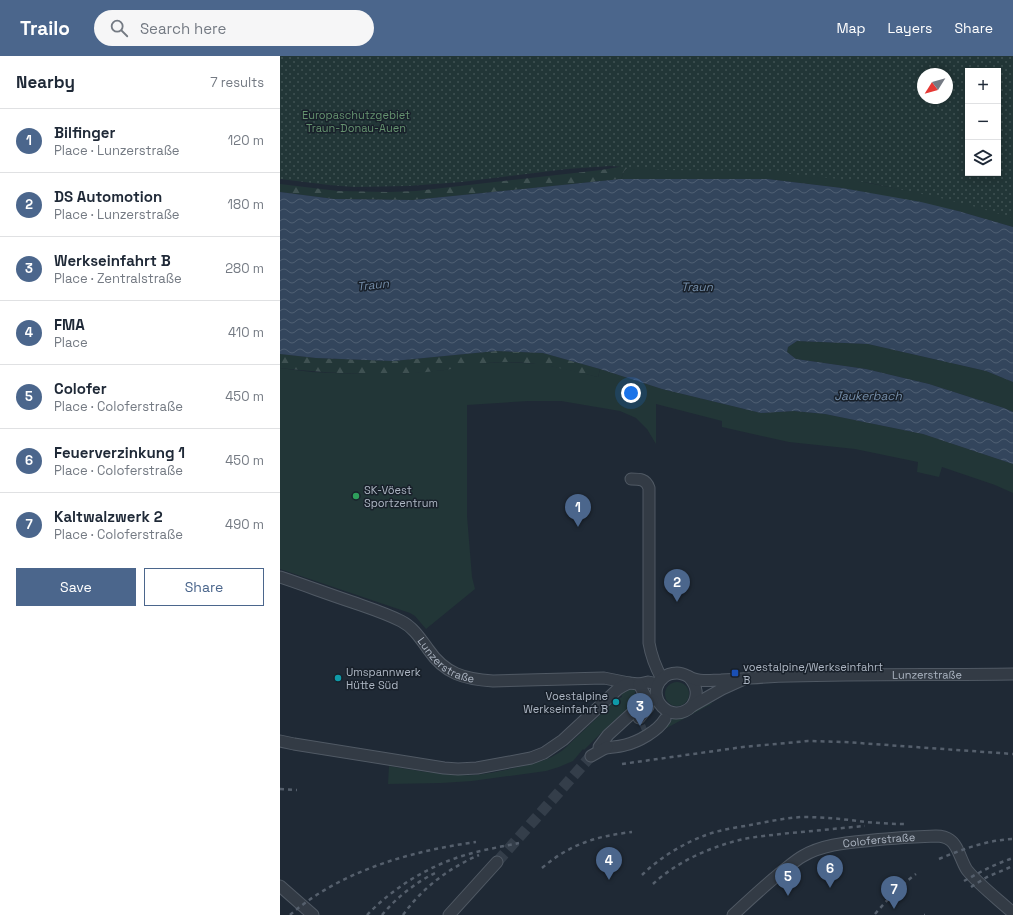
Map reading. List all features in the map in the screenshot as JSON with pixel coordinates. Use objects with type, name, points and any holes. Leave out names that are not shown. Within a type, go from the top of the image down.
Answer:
[{"type":"street","points":[[602,747],[637,719],[648,707],[651,686],[652,654],[649,643],[648,488],[644,481],[640,479],[631,479]]},
{"type":"street","name":"Lunzerstraße","points":[[280,577],[402,621],[417,634],[429,651],[444,667],[464,677],[493,681],[604,678],[651,686]]},
{"type":"street","name":"Lunzerstraße","points":[[652,654],[672,673],[681,673],[697,680],[791,676],[1013,674]]},
{"type":"street","points":[[602,747],[608,735],[641,703],[651,686],[666,675],[672,673]]},
{"type":"street","points":[[689,677],[694,682],[697,694],[696,700],[692,706]]},
{"type":"street","name":"Lunzerstraße","points":[[665,719],[674,713],[684,712],[722,689],[744,679]]},
{"type":"street","points":[[280,741],[444,768],[463,769],[492,766],[531,758],[554,747],[623,686],[651,686]]},
{"type":"street","points":[[651,686],[659,703],[666,710],[674,713]]},
{"type":"street","points":[[602,747],[623,746],[635,742],[658,728],[665,719]]},
{"type":"street","points":[[602,747],[644,730],[665,719]]},
{"type":"street","name":"Coloferstraße","points":[[733,915],[794,862],[815,850],[849,842],[936,836],[950,840],[956,845],[962,862],[968,870],[1013,913]]},
{"type":"street","points":[[450,915],[497,862]]},
{"type":"street","points":[[280,886],[312,915]]},
{"type":"green space","name":"Europaschutzgebiet Traun-Donau-Auen","points":[[280,56],[1013,56],[1013,218],[936,197],[870,183],[763,171],[664,170],[610,166],[567,169],[462,182],[408,186],[354,187],[280,179]]},
{"type":"green space","points":[[631,165],[781,166],[1013,211],[1013,227],[958,211],[842,188],[767,179],[621,179],[624,171]]},
{"type":"green space","points":[[631,165],[624,171],[621,179],[413,200],[334,199],[280,192],[280,184],[338,191],[416,191],[601,170]]},
{"type":"green space","points":[[797,341],[868,344],[986,371],[1013,382],[1013,412],[929,384],[866,369],[796,359],[787,352],[788,347]]},
{"type":"green space","points":[[496,351],[543,353],[600,369],[598,377],[552,366],[517,362],[490,363],[439,371],[399,374],[339,373],[280,368],[280,354],[316,358],[393,361]]},
{"type":"green space","points":[[505,362],[541,364],[598,377],[600,369],[662,389],[761,413],[794,411],[825,414],[923,434],[1013,464],[1013,493],[995,485],[942,467],[939,477],[917,472],[918,462],[855,449],[789,442],[722,427],[722,421],[656,404],[656,444],[647,429],[636,418],[620,411],[561,401],[528,401],[467,405],[467,516],[472,577],[475,589],[426,629],[415,616],[410,613],[280,569],[280,368],[312,372],[399,374],[444,370],[473,364]]},
{"type":"green space","points":[[677,682],[682,683],[688,689],[688,699],[682,705],[677,706],[672,705],[666,699],[665,694],[666,689],[672,683]]},
{"type":"green space","points":[[628,688],[635,689],[635,697],[630,706],[584,750],[583,749],[573,761],[559,767],[546,771],[472,781],[388,784],[389,766],[442,774],[473,775],[507,769],[546,759],[563,750],[617,699],[622,697],[621,694]]},
{"type":"green space","points":[[713,703],[663,730],[662,729],[673,719],[706,704]]},
{"type":"water","name":"Traun","points":[[621,179],[767,179],[842,188],[921,202],[1013,227],[1013,382],[986,371],[868,344],[797,341],[788,347],[787,352],[796,359],[866,369],[929,384],[1013,412],[1013,464],[923,434],[825,414],[794,411],[761,413],[662,389],[543,353],[496,351],[393,361],[316,358],[280,354],[280,192],[334,199],[413,200]]},
{"type":"tunnel","points":[[642,731],[647,729]]},
{"type":"tunnel","points":[[497,862],[591,756]]},
{"type":"railway","points":[[622,764],[743,747],[808,741],[845,742],[1013,754]]},
{"type":"railway","points":[[280,789],[297,790]]},
{"type":"railway","points":[[642,875],[664,857],[689,842],[706,835],[731,828],[801,817],[904,824]]},
{"type":"railway","points":[[653,884],[683,862],[732,842],[761,836],[865,826]]},
{"type":"railway","points":[[542,868],[563,853],[584,842],[632,832]]},
{"type":"railway","points":[[939,859],[975,846],[994,841],[1013,839]]},
{"type":"railway","points":[[290,915],[331,886],[377,865],[427,851],[476,842]]},
{"type":"railway","points":[[367,915],[399,887],[423,872],[469,854],[519,843]]},
{"type":"railway","points":[[403,915],[410,905],[437,880],[457,866],[479,855]]},
{"type":"railway","points":[[964,881],[988,868],[1013,858]]},
{"type":"railway","points":[[971,887],[987,877],[1013,866]]},
{"type":"railway","points":[[382,915],[406,891],[435,873]]},
{"type":"railway","points":[[875,914],[895,892],[916,874]]},
{"type":"place","name":"SK-Vöest Sportzentrum","points":[[356,496]]},
{"type":"place","name":"Bilfinger","points":[[578,527]]},
{"type":"place","name":"DS Automotion","points":[[677,602]]},
{"type":"place","name":"voestalpine/Werkseinfahrt B","points":[[735,673]]},
{"type":"place","name":"Umspannwerk Hütte Süd","points":[[338,678]]},
{"type":"place","name":"Voestalpine Werkseinfahrt B","points":[[616,702]]},
{"type":"place","name":"Werkseinfahrt B","points":[[640,726]]},
{"type":"place","name":"FMA","points":[[609,880]]},
{"type":"place","name":"Feuerverzinkung 1","points":[[830,888]]},
{"type":"place","name":"Colofer","points":[[788,896]]},
{"type":"place","name":"Kaltwalzwerk 2","points":[[894,909]]},
{"type":"water label","name":"Jaukerbach","points":[[868,396]]}]
